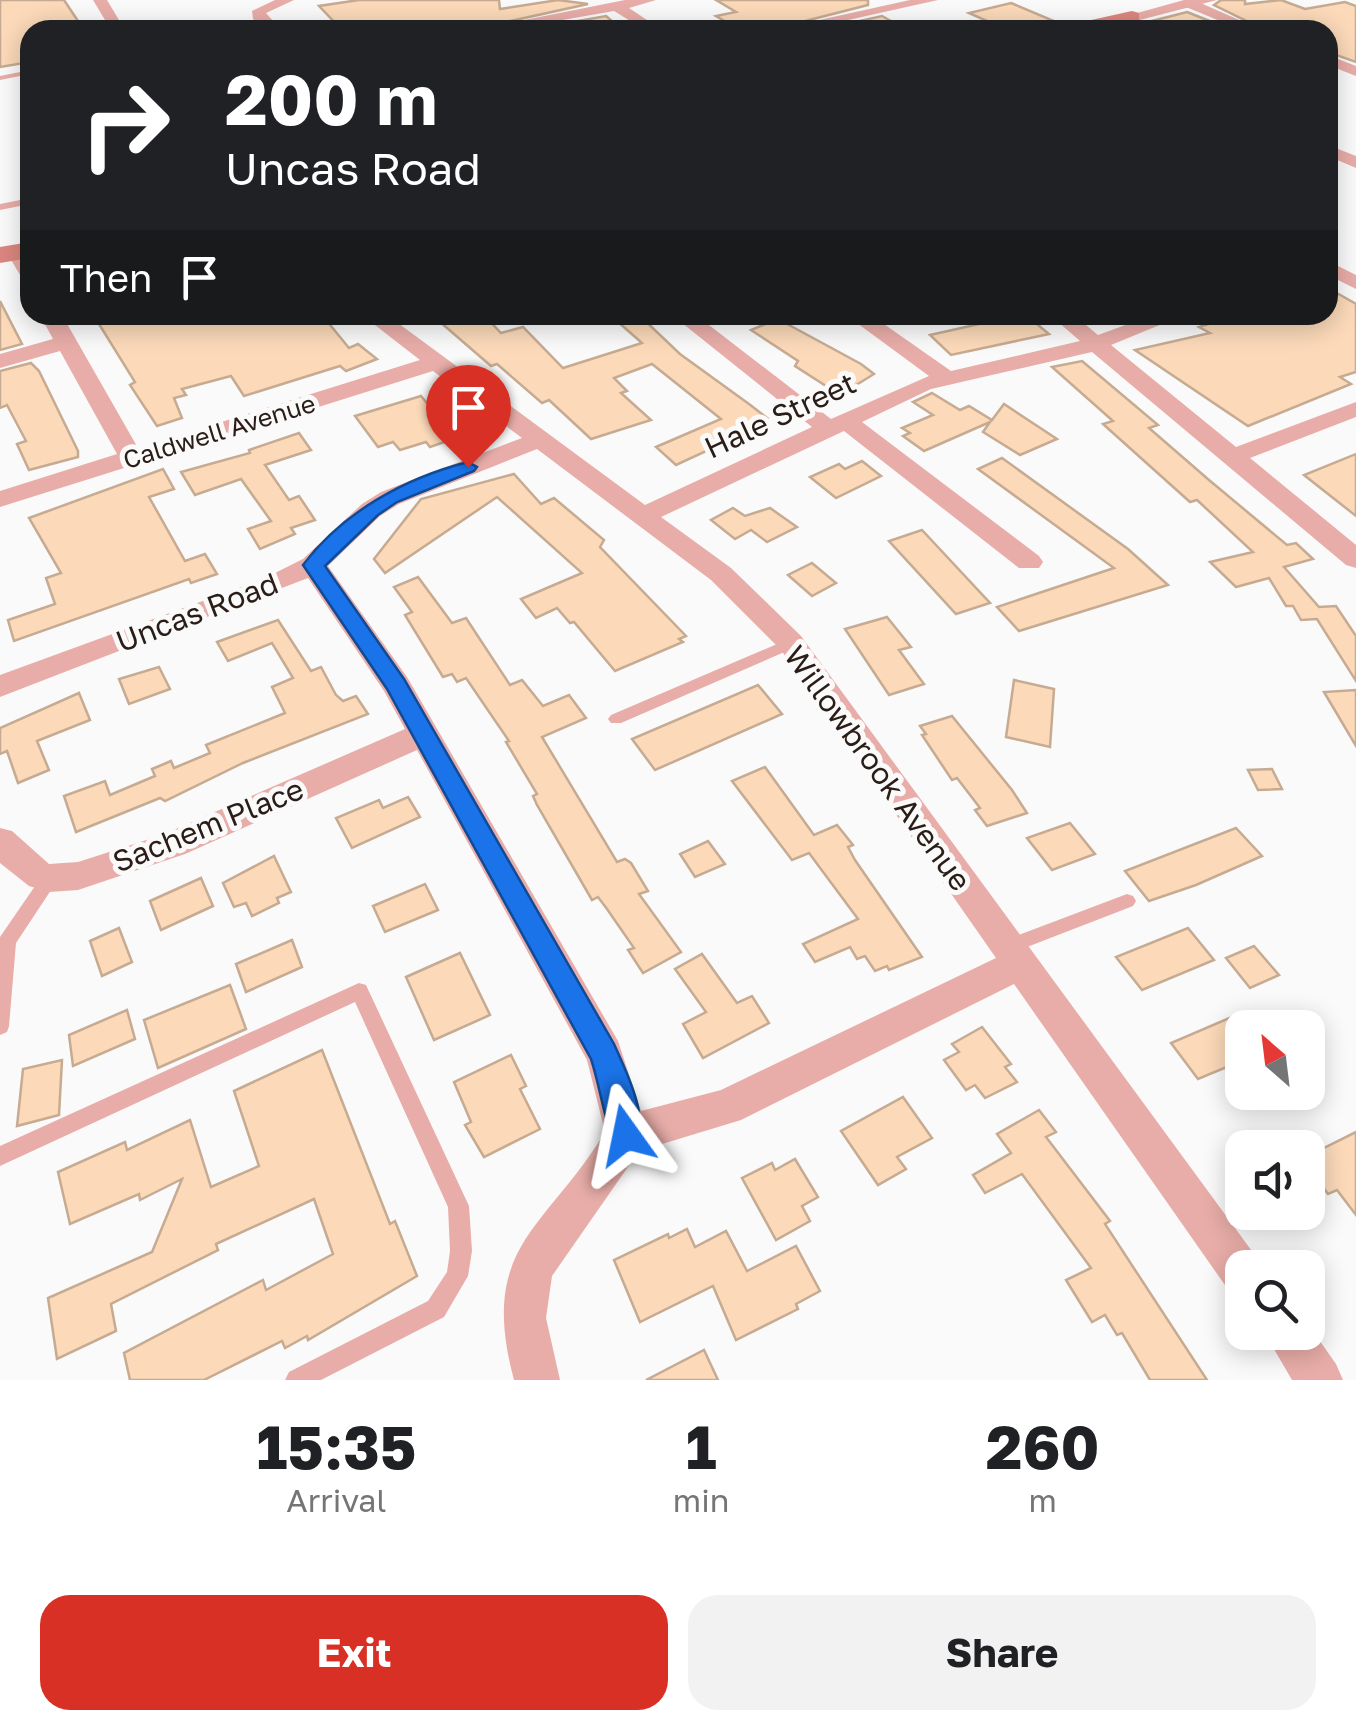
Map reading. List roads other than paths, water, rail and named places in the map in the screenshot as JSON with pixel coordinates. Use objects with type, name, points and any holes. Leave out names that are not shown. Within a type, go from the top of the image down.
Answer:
[{"type":"main road","points":[[1103,6],[1132,17]]},
{"type":"main road","points":[[1118,20],[1132,17]]},
{"type":"street","points":[[263,20],[258,15],[266,6],[285,0]]},
{"type":"street","points":[[537,20],[648,0]]},
{"type":"street","points":[[832,20],[931,0]]},
{"type":"street","points":[[1132,17],[1200,2],[1235,20]]},
{"type":"street","points":[[616,6],[639,20]]},
{"type":"street","points":[[57,325],[131,458]]},
{"type":"street","name":"Willowbrook Avenue","points":[[388,325],[721,574],[790,643],[1225,1250]]},
{"type":"street","points":[[697,325],[838,425],[928,480],[1029,562]]},
{"type":"street","points":[[871,325],[946,378]]},
{"type":"street","points":[[1073,325],[1356,560]]},
{"type":"street","name":"Hale Street","points":[[644,515],[946,378],[1095,343],[1144,325]]},
{"type":"street","points":[[0,361],[66,342]]},
{"type":"street","name":"Caldwell Avenue","points":[[0,500],[438,362]]},
{"type":"street","points":[[1231,456],[1356,409]]},
{"type":"street","name":"Uncas Road","points":[[0,686],[274,585],[314,565],[371,510],[390,498],[541,440]]},
{"type":"street","points":[[314,565],[396,685],[604,1054],[619,1098],[626,1135],[599,1179],[557,1224],[536,1262],[524,1298],[525,1332],[537,1380]]},
{"type":"street","name":"Sachem Place","points":[[50,878],[73,878],[165,846],[422,735]]},
{"type":"street","points":[[0,842],[33,872],[50,878]]},
{"type":"street","points":[[626,1135],[727,1107],[1012,956]]},
{"type":"street","points":[[1299,1350],[1320,1380]]},
{"type":"lane","points":[[616,719],[790,643]]},
{"type":"lane","points":[[0,1026],[7,941],[50,878]]},
{"type":"lane","points":[[1012,956],[1127,901]]},
{"type":"lane","points":[[0,1156],[360,991],[458,1206],[461,1251],[457,1276],[436,1308],[297,1380]]}]
